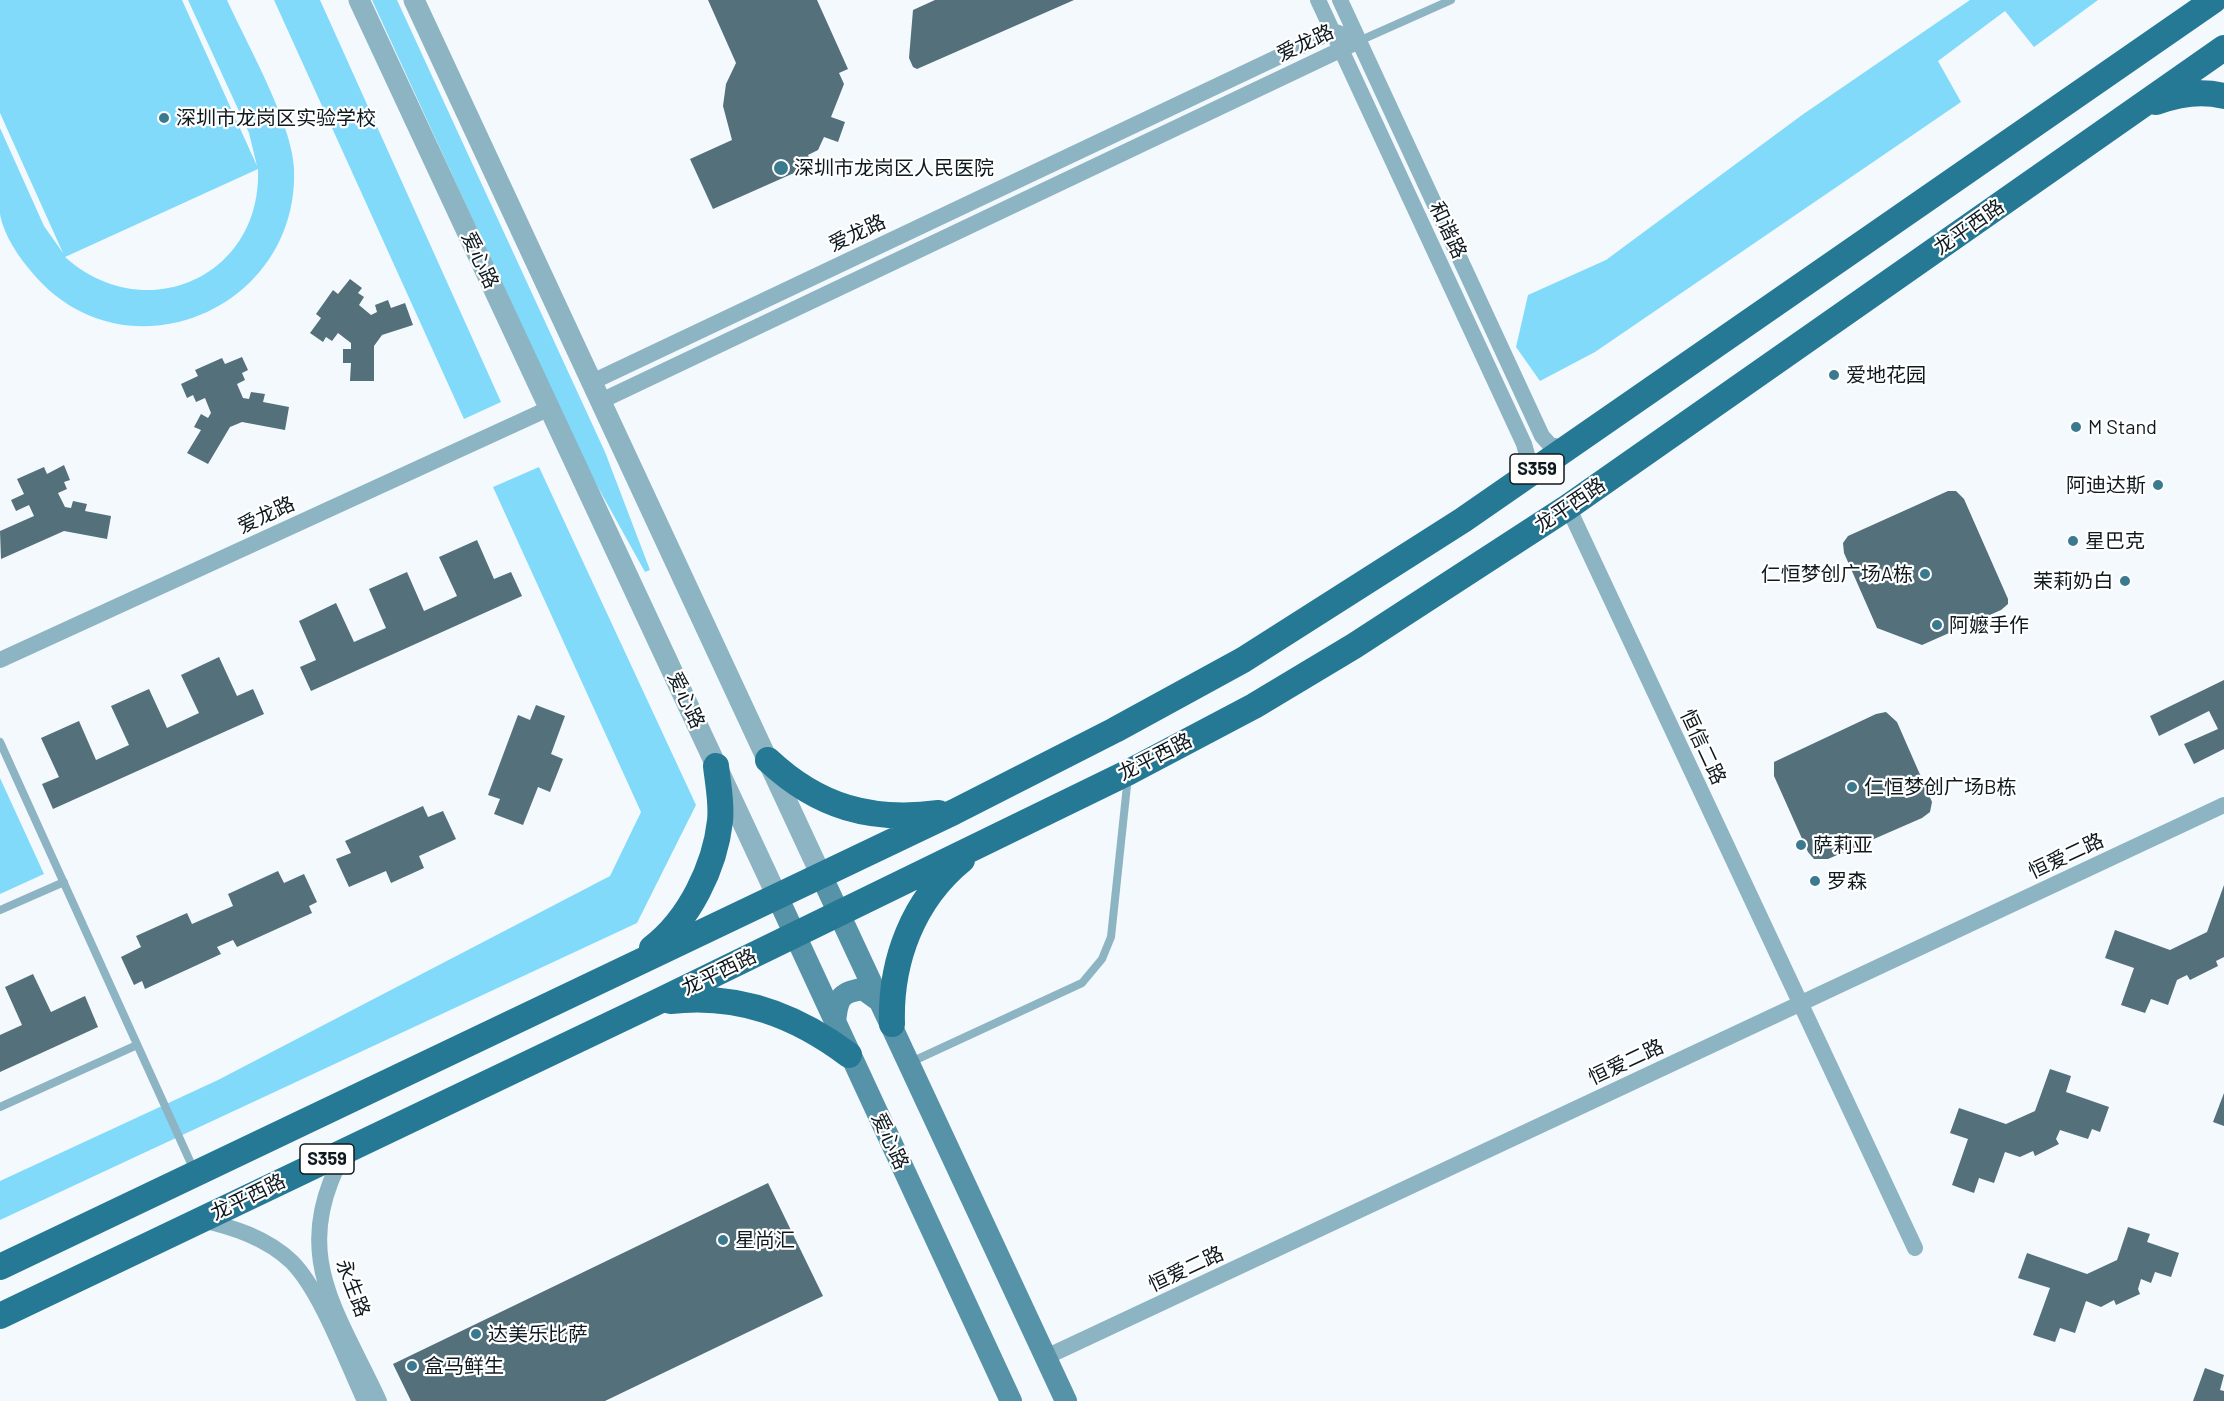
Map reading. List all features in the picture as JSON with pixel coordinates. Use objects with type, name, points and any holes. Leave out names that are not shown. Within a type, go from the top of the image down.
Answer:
[{"type":"main road","points":[[2150,44],[2170,22],[2182,0]]},
{"type":"main road","name":"S359","points":[[0,1267],[633,963],[954,812],[1115,730],[1243,660],[1463,520],[2214,0]]},
{"type":"main road","name":"龙平西路","points":[[0,1317],[655,1003],[1129,772],[1254,706],[1354,646],[1568,507],[2224,48]]},
{"type":"main road","points":[[2133,112],[2184,94],[2211,93],[2224,96]]},
{"type":"main road","points":[[768,760],[792,783],[818,797],[843,806],[877,814],[915,816],[954,812]]},
{"type":"main road","points":[[633,963],[657,944],[678,921],[695,896],[708,868],[720,820],[716,766]]},
{"type":"main road","points":[[886,1013],[891,997],[894,971],[913,921],[929,895],[950,870],[985,841]]},
{"type":"main road","points":[[821,875],[1066,1401]]},
{"type":"main road","name":"爱心路","points":[[777,896],[1011,1401]]},
{"type":"main road","points":[[835,1023],[837,1003],[849,991],[863,989],[886,1013]]},
{"type":"main road","points":[[655,1003],[693,998],[760,1008],[791,1018],[819,1032],[849,1055]]},
{"type":"street","name":"爱心路","points":[[359,0],[777,896]]},
{"type":"street","points":[[414,0],[821,875]]},
{"type":"street","name":"和谐路","points":[[1318,0],[1524,444],[1529,462],[1522,479]]},
{"type":"street","name":"和谐路","points":[[1340,0],[1542,436],[1550,445],[1566,448]]},
{"type":"street","name":"爱龙路","points":[[597,392],[1333,31],[1359,41]]},
{"type":"street","name":"爱龙路","points":[[597,392],[1359,41]]},
{"type":"street","name":"爱龙路","points":[[0,660],[550,408]]},
{"type":"street","name":"恒信二路","points":[[1568,507],[1915,1248]]},
{"type":"street","name":"恒爱二路","points":[[1046,1358],[2224,806]]},
{"type":"street","name":"永生路","points":[[345,1151],[328,1182],[320,1214],[317,1251],[325,1286],[379,1401]]},
{"type":"street","points":[[201,1220],[233,1227],[263,1241],[292,1262],[312,1291],[365,1401]]},
{"type":"lane","points":[[1359,41],[1451,0]]},
{"type":"lane","points":[[0,742],[195,1173]]},
{"type":"lane","points":[[909,1063],[1082,982],[1102,959],[1111,937],[1129,772]]},
{"type":"lane","points":[[0,910],[63,882]]},
{"type":"lane","points":[[0,1107],[137,1045]]},
{"type":"shaded area","name":"深圳市龙岗区实验学校","points":[[0,0],[182,0],[257,166],[249,133],[188,0],[227,0],[286,129],[294,168],[288,218],[268,261],[237,294],[198,316],[155,326],[110,322],[68,304],[30,270],[8,236],[0,214],[0,128],[44,226],[63,253],[0,113]],"holes":[[[258,169],[254,207],[241,239],[220,263],[193,280],[162,289],[129,289],[96,278],[65,257]]]},
{"type":"shaded area","points":[[274,0],[320,0],[501,402],[464,419]]},
{"type":"shaded area","points":[[372,0],[397,0],[605,452],[650,570],[645,572],[584,462]]},
{"type":"shaded area","points":[[1970,0],[2098,0],[2034,47],[2005,11],[1938,61],[1961,102],[1595,352],[1540,381],[1516,347],[1528,295],[1606,260],[1802,115]]},
{"type":"shaded area","points":[[539,467],[696,805],[637,923],[0,1220],[0,1181],[218,1080],[610,876],[641,812],[493,487]]},
{"type":"shaded area","points":[[0,778],[44,874],[0,894]]},
{"type":"building","points":[[708,0],[817,0],[848,69],[839,73],[844,84],[831,117],[845,122],[838,142],[824,137],[818,150],[808,155],[812,165],[713,209],[690,159],[732,140],[723,106],[726,84],[736,63]]},
{"type":"building","points":[[935,0],[1074,0],[917,69],[913,67],[909,58],[913,10]]},
{"type":"building","points":[[350,279],[362,288],[358,293],[364,297],[359,305],[371,315],[377,312],[375,305],[388,300],[391,308],[405,303],[413,325],[382,335],[374,346],[374,381],[350,381],[351,363],[343,363],[343,349],[351,349],[351,343],[338,333],[332,341],[326,337],[323,342],[310,333],[321,318],[316,314],[333,290],[338,294]]},
{"type":"building","points":[[242,357],[248,370],[242,373],[245,380],[237,384],[243,398],[249,399],[251,392],[265,394],[263,402],[289,407],[285,430],[242,422],[230,427],[208,464],[187,453],[201,430],[194,427],[201,414],[208,418],[211,413],[205,398],[196,402],[193,395],[187,398],[181,384],[198,376],[195,370],[222,358],[225,364]]},
{"type":"building","points":[[64,465],[70,480],[64,482],[67,489],[58,493],[65,507],[71,508],[73,501],[87,504],[85,511],[111,516],[107,539],[64,531],[1,559],[0,531],[34,516],[29,505],[16,511],[11,500],[24,494],[17,479],[44,467],[47,474]]},
{"type":"building","name":"仁恒梦创广场A栋","points":[[1948,491],[1956,491],[1964,499],[2008,599],[2008,604],[2001,610],[1922,645],[1877,628],[1844,553],[1843,543],[1848,536]]},
{"type":"building","points":[[477,540],[494,579],[511,572],[522,596],[311,691],[300,667],[316,660],[299,621],[336,603],[354,642],[386,628],[369,589],[407,572],[424,611],[457,596],[439,557]]},
{"type":"building","points":[[219,657],[237,696],[253,689],[264,714],[53,809],[42,784],[59,777],[41,738],[79,721],[96,760],[129,745],[111,706],[149,689],[167,728],[199,713],[181,675]]},
{"type":"building","points":[[2224,680],[2224,749],[2194,764],[2184,744],[2218,729],[2209,711],[2159,736],[2150,716]]},
{"type":"building","points":[[536,705],[565,716],[551,754],[563,759],[550,792],[538,787],[523,825],[494,814],[500,799],[488,795],[518,715],[530,720]]},
{"type":"building","name":"仁恒梦创广场B栋","points":[[1886,712],[1897,722],[1932,802],[1930,812],[1922,818],[1828,859],[1814,859],[1808,852],[1774,776],[1774,762],[1876,714]]},
{"type":"building","points":[[423,806],[428,817],[443,811],[456,839],[419,856],[424,868],[391,883],[386,871],[349,887],[336,859],[351,853],[345,841]]},
{"type":"building","points":[[278,871],[284,883],[304,874],[317,902],[309,906],[312,913],[237,947],[233,940],[217,947],[221,954],[145,989],[142,981],[134,985],[121,957],[141,947],[136,936],[187,913],[192,924],[233,906],[228,894]]},
{"type":"building","points":[[2224,885],[2224,957],[2216,961],[2218,966],[2190,980],[2187,975],[2177,980],[2168,1005],[2151,999],[2145,1013],[2121,1005],[2134,968],[2105,958],[2115,930],[2170,950],[2207,932]]},
{"type":"building","points":[[33,974],[51,1012],[85,996],[98,1027],[0,1072],[0,1035],[22,1025],[5,987]]},
{"type":"building","points":[[2050,1069],[2071,1076],[2066,1092],[2109,1107],[2100,1132],[2092,1129],[2088,1139],[2060,1130],[2056,1139],[2059,1144],[2035,1156],[2033,1151],[2020,1157],[2005,1152],[1994,1183],[1979,1178],[1974,1193],[1952,1185],[1968,1139],[1950,1133],[1959,1108],[2006,1124],[2035,1111]]},
{"type":"building","points":[[2224,1093],[2224,1126],[2213,1122]]},
{"type":"building","name":"星尚汇","points":[[768,1183],[823,1296],[605,1401],[411,1401],[393,1364]]},
{"type":"building","points":[[2128,1227],[2150,1234],[2147,1242],[2179,1253],[2171,1277],[2155,1272],[2151,1283],[2141,1279],[2138,1289],[2140,1294],[2116,1305],[2114,1300],[2101,1307],[2086,1301],[2075,1333],[2060,1328],[2055,1342],[2033,1335],[2050,1288],[2018,1278],[2027,1253],[2087,1274],[2117,1260]]},
{"type":"building","points":[[2205,1368],[2224,1375],[2220,1390],[2224,1391],[2224,1401],[2193,1401]]},
{"type":"place","name":"深圳市龙岗区实验学校","points":[[164,118]]},
{"type":"place","name":"深圳市龙岗区人民医院","points":[[781,168]]},
{"type":"place","name":"爱地花园","points":[[1834,375]]},
{"type":"place","name":"M Stand","points":[[2076,427]]},
{"type":"place","name":"阿迪达斯","points":[[2158,485]]},
{"type":"place","name":"星巴克","points":[[2073,541]]},
{"type":"place","name":"仁恒梦创广场A栋","points":[[1925,574]]},
{"type":"place","name":"茉莉奶白","points":[[2125,581]]},
{"type":"place","name":"阿嬷手作","points":[[1937,625]]},
{"type":"place","name":"仁恒梦创广场B栋","points":[[1852,787]]},
{"type":"place","name":"萨莉亚","points":[[1801,845]]},
{"type":"place","name":"罗森","points":[[1815,881]]},
{"type":"place","name":"星尚汇","points":[[723,1240]]},
{"type":"place","name":"达美乐比萨","points":[[476,1334]]},
{"type":"place","name":"盒马鲜生","points":[[412,1366]]}]
